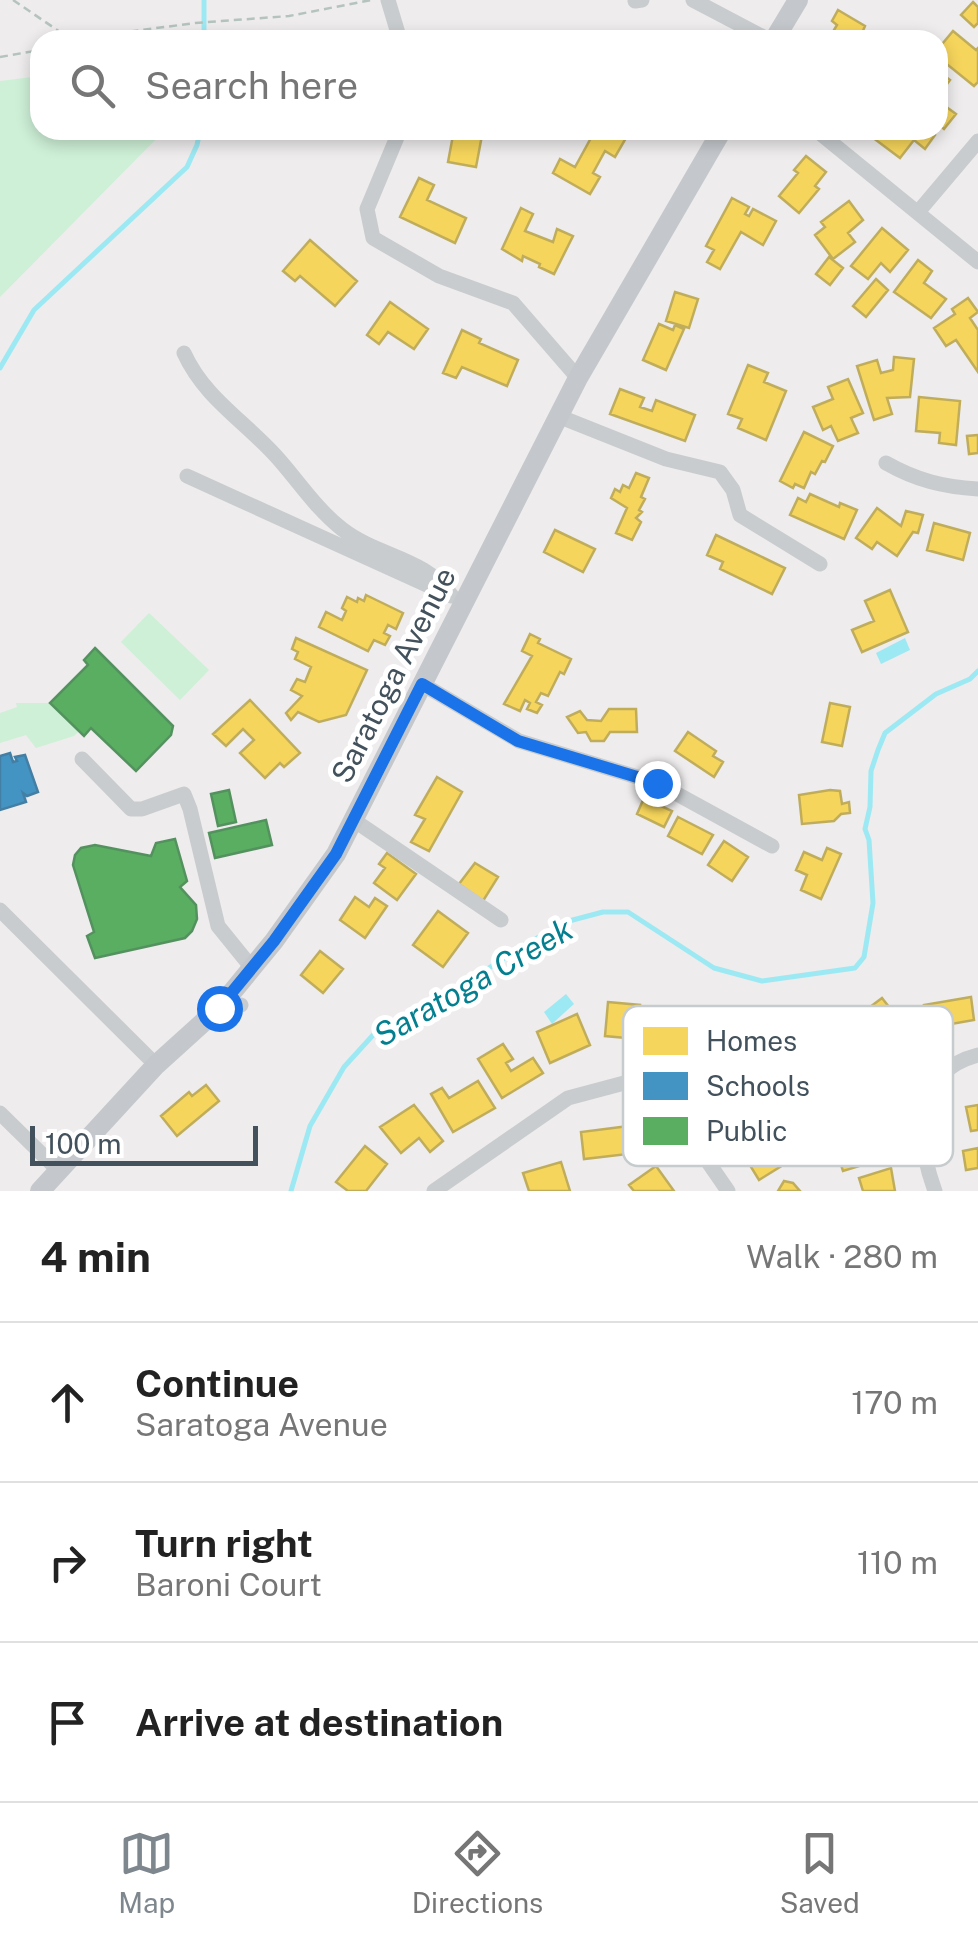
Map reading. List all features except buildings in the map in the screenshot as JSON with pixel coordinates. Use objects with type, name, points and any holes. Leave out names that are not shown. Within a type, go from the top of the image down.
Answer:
[{"type":"main road","points":[[778,30],[798,0]]},
{"type":"main road","name":"Saratoga Avenue","points":[[40,1191],[156,1065],[219,1008],[336,854],[422,684],[458,599],[578,378],[716,140]]},
{"type":"street","points":[[388,0],[397,30]]},
{"type":"street","points":[[693,0],[752,30]]},
{"type":"street","points":[[396,140],[366,209],[373,238],[439,276],[513,304],[578,378]]},
{"type":"street","points":[[829,140],[978,262]]},
{"type":"street","points":[[919,212],[978,141]]},
{"type":"street","points":[[184,352],[203,386],[274,454],[341,528],[360,541],[438,577],[458,599]]},
{"type":"street","points":[[558,416],[666,459],[720,472],[733,490],[740,515],[820,564]]},
{"type":"street","points":[[886,463],[913,478],[946,487],[978,489]]},
{"type":"street","points":[[187,476],[458,599]]},
{"type":"street","points":[[422,684],[518,741],[657,783],[772,846]]},
{"type":"street","points":[[82,758],[131,809],[184,794],[218,926],[252,968]]},
{"type":"street","points":[[355,821],[501,920]]},
{"type":"street","points":[[0,910],[156,1065]]},
{"type":"street","points":[[219,1008],[241,1005]]},
{"type":"street","points":[[953,1066],[961,1059],[978,1055]]},
{"type":"street","points":[[434,1191],[568,1098],[623,1083]]},
{"type":"street","points":[[0,1113],[59,1171]]},
{"type":"street","points":[[711,1166],[728,1191]]},
{"type":"street","points":[[926,1166],[935,1191]]},
{"type":"path","points":[[13,0],[55,30]]},
{"type":"path","points":[[139,30],[288,16],[372,0]]},
{"type":"path","points":[[0,57],[30,52]]},
{"type":"green space","points":[[30,77],[30,140],[155,140],[0,297],[0,81]]},
{"type":"green space","points":[[149,613],[209,670],[180,700],[121,642]]},
{"type":"green space","points":[[16,703],[50,703],[79,731],[36,748],[26,735],[0,743],[0,713],[17,707]]},
{"type":"water","points":[[905,638],[910,650],[881,664],[876,653]]},
{"type":"water","points":[[566,994],[574,1004],[552,1024],[544,1012]]},
{"type":"waterway","points":[[204,0],[204,30]]},
{"type":"waterway","points":[[0,368],[34,310],[187,167],[198,140]]},
{"type":"waterway","name":"Saratoga Creek","points":[[291,1191],[310,1126],[344,1067],[374,1034],[437,1002],[524,945],[569,921],[603,912],[628,912],[714,968],[762,981],[855,968],[864,957],[873,903],[865,829],[871,771],[885,733],[936,694],[970,679],[978,671]]},
{"type":"route","points":[[219,1008],[274,941],[336,854],[422,684],[518,741],[657,783]]}]
